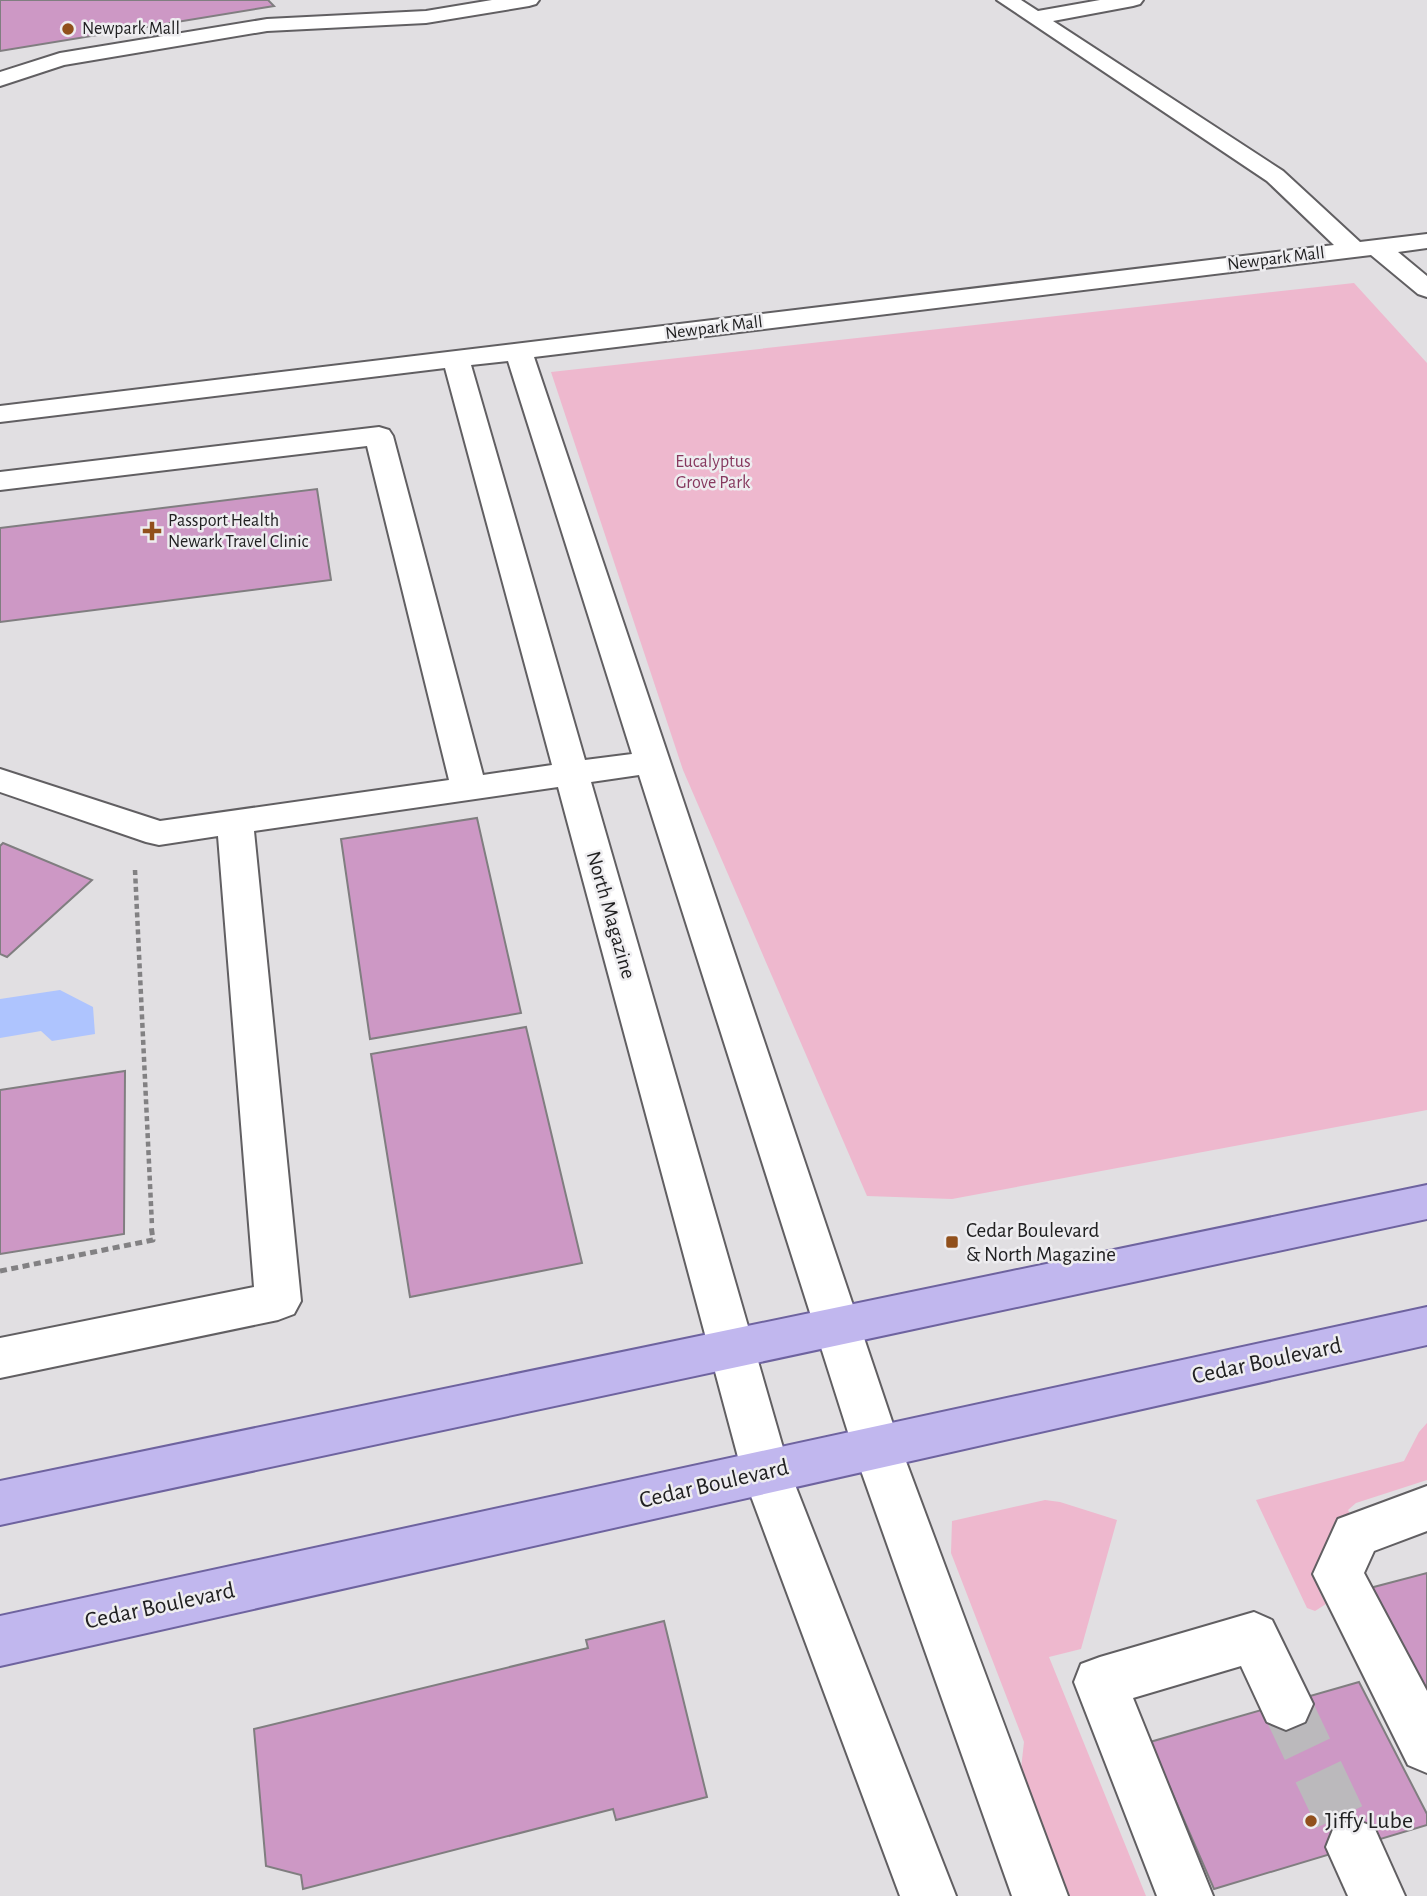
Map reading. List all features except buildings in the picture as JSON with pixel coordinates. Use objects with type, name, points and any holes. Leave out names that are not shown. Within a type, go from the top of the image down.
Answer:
[{"type":"main road","points":[[0,1503],[1427,1202]]},
{"type":"main road","name":"Cedar Boulevard","points":[[0,1642],[1427,1326]]},
{"type":"street","points":[[0,79],[60,59],[267,25],[426,17],[528,0]]},
{"type":"street","points":[[1007,0],[1275,176],[1365,249],[1427,289]]},
{"type":"street","points":[[1034,18],[1133,0]]},
{"type":"street","name":"Newpark Mall","points":[[0,414],[1427,241]]},
{"type":"street","points":[[518,351],[877,1448],[1040,1896]]},
{"type":"street","name":"North Magazine","points":[[456,359],[766,1472],[928,1896]]},
{"type":"street","points":[[0,481],[379,436],[469,789]]},
{"type":"street","points":[[0,780],[159,833],[652,762]]},
{"type":"street","points":[[0,1358],[278,1301],[235,822]]},
{"type":"street","points":[[1427,1508],[1356,1535],[1338,1574],[1427,1746]]},
{"type":"street","points":[[1185,1896],[1100,1682],[1254,1637],[1286,1704]]},
{"type":"street","points":[[1354,1847],[1377,1896]]},
{"type":"path","points":[[0,1270],[153,1240],[135,870],[124,866]]},
{"type":"green space","name":"Eucalyptus Grove Park","points":[[1354,283],[1427,363],[1427,1110],[952,1199],[867,1196],[683,770],[551,372]]},
{"type":"green space","points":[[1427,1423],[1427,1480],[1356,1503],[1348,1510],[1356,1526],[1326,1551],[1316,1568],[1319,1590],[1326,1604],[1315,1611],[1307,1608],[1256,1500],[1404,1461],[1419,1432]]},
{"type":"green space","points":[[1045,1500],[1117,1520],[1081,1649],[1049,1657],[1146,1896],[1062,1896],[1020,1778],[1024,1742],[951,1553],[952,1521]]},
{"type":"water","points":[[60,990],[93,1007],[95,1034],[52,1041],[41,1031],[0,1038],[0,999]]},
{"type":"tunnel","points":[[1286,1704],[1354,1847]]},
{"type":"place","name":"Newpark Mall","points":[[68,29]]},
{"type":"place","name":"Passport Health Newark Travel Clinic","points":[[152,531]]},
{"type":"place","name":"Cedar Boulevard & North Magazine","points":[[952,1242]]},
{"type":"place","name":"Jiffy Lube","points":[[1311,1821]]}]
